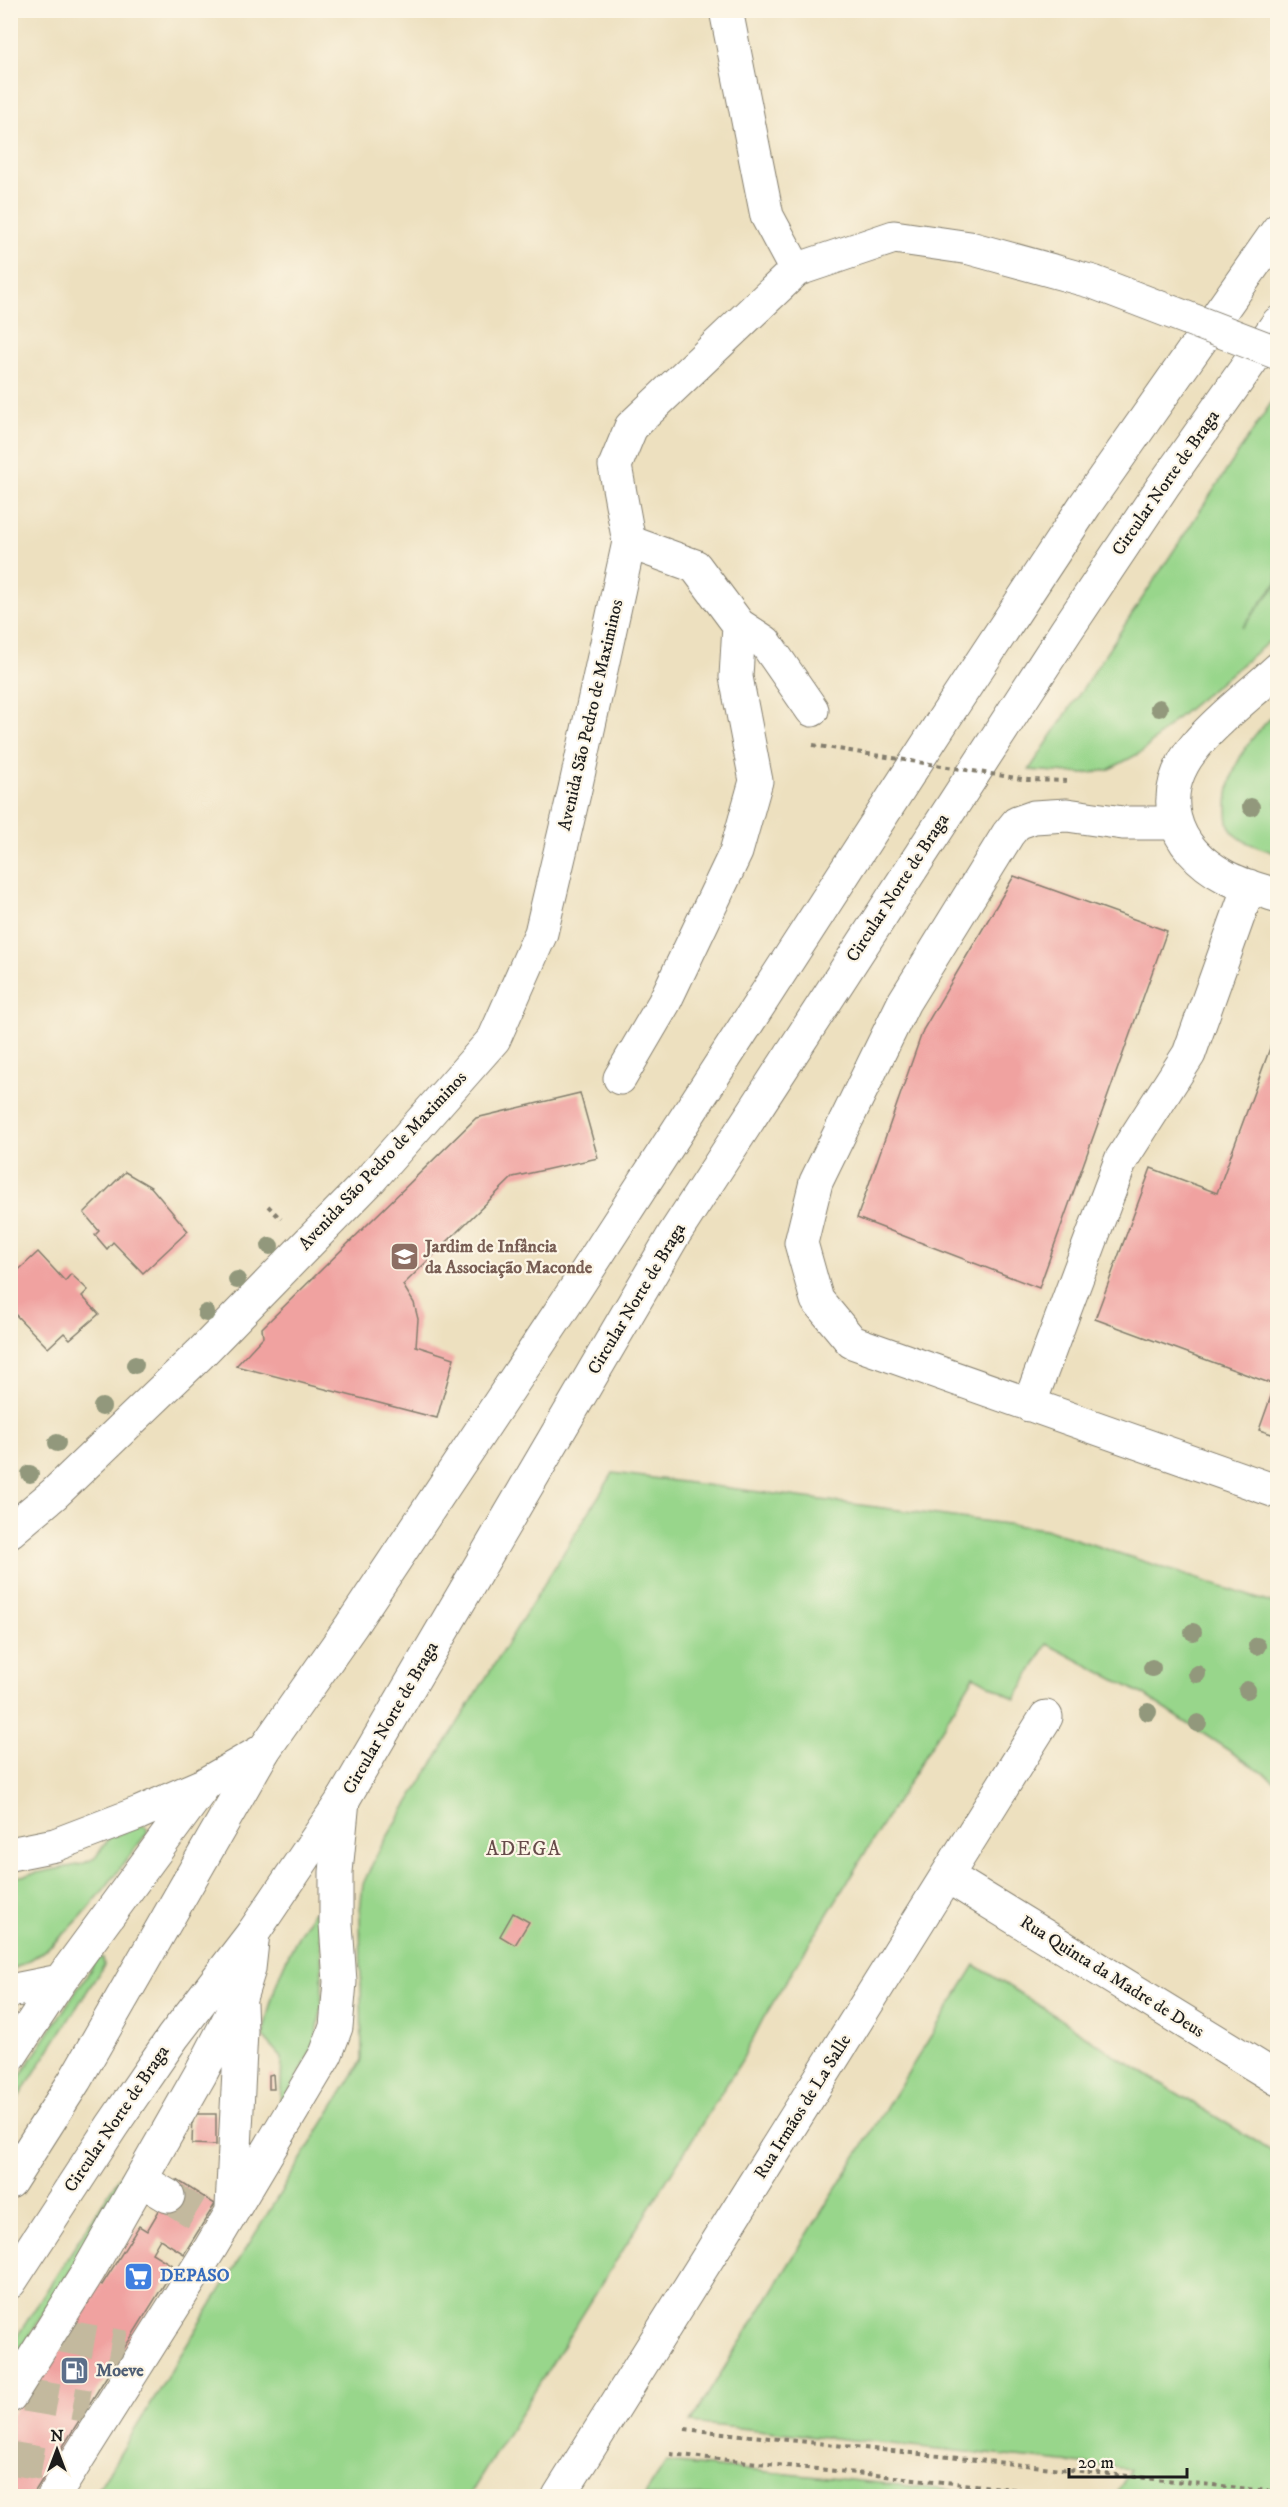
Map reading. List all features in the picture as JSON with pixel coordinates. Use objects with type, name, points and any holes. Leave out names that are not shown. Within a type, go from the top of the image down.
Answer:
[{"type":"main road","points":[[726,10],[767,216],[796,270]]},
{"type":"main road","points":[[10,2182],[75,2079],[264,1750],[364,1606],[569,1298],[931,738],[1079,514],[1278,230]]},
{"type":"main road","name":"Avenida São Pedro de Maximinos","points":[[10,1531],[63,1485],[208,1346],[368,1182],[494,1039],[541,933],[629,542],[615,466],[631,427],[796,270],[894,237],[970,248],[1093,282],[1278,353]]},
{"type":"main road","name":"Circular Norte de Braga","points":[[10,2282],[59,2204],[173,2037],[253,1933],[343,1800],[673,1236],[1066,631],[1163,486],[1278,323]]},
{"type":"main road","points":[[629,542],[695,566],[739,625],[765,642],[812,710]]},
{"type":"main road","points":[[620,1078],[664,1003],[736,852],[756,781],[736,677],[739,625]]},
{"type":"main road","points":[[1029,1405],[1120,1160],[1189,1054],[1264,891],[1225,877],[1188,849],[1174,823],[1172,798],[1181,768],[1196,745],[1278,669]]},
{"type":"main road","points":[[1174,823],[1123,823],[1066,815],[1034,817],[1017,823],[904,1002],[816,1182],[801,1243],[817,1300],[852,1342],[1278,1492]]},
{"type":"main road","name":"Rua Irmãos de La Salle","points":[[560,2496],[1046,1717]]},
{"type":"main road","points":[[10,1854],[55,1845],[139,1813],[205,1784],[264,1750]]},
{"type":"main road","points":[[10,2056],[60,1981],[205,1784]]},
{"type":"main road","points":[[60,2476],[136,2349],[327,2054],[336,2027],[340,1982],[336,1924],[336,1872],[343,1800]]},
{"type":"main road","name":"Rua Quinta da Madre de Deus","points":[[947,1876],[1278,2079]]},
{"type":"main road","points":[[16,2394],[149,2198],[163,2143],[240,1998],[249,1969],[253,1933]]},
{"type":"main road","points":[[10,1991],[60,1981]]},
{"type":"main road","points":[[213,2229],[241,2031],[240,1998]]},
{"type":"path","points":[[813,745],[1028,780],[1071,781]]},
{"type":"path","points":[[685,2429],[1278,2492]]},
{"type":"path","points":[[670,2454],[1082,2496]]},
{"type":"green space","points":[[1277,394],[1277,582],[1242,628],[1277,584],[1277,635],[1175,720],[1142,752],[1108,770],[1084,774],[1029,770]]},
{"type":"green space","points":[[1277,712],[1277,854],[1236,835],[1229,826],[1227,809],[1231,781],[1241,755],[1257,732]]},
{"type":"green space","points":[[613,1473],[1045,1529],[1277,1605],[1277,1782],[1144,1695],[1047,1644],[1015,1699],[974,1676],[764,2017],[742,2060],[469,2496],[94,2496],[362,2060],[360,1911],[363,1884],[379,1850]]},
{"type":"green space","points":[[143,1825],[147,1828],[147,1833],[70,1928],[52,1945],[11,1970],[11,1878],[82,1864],[95,1858],[110,1837]]},
{"type":"green space","points":[[313,1912],[319,1913],[322,1962],[320,2015],[310,2054],[280,2107],[282,2058],[263,2037],[275,1987],[287,1957]]},
{"type":"green space","points":[[98,1958],[103,1958],[104,1965],[11,2109],[11,2090]]},
{"type":"green space","points":[[975,1965],[1116,2056],[1277,2154],[1277,2496],[1115,2496],[1131,2469],[690,2423]]},
{"type":"green space","points":[[129,2162],[133,2162],[135,2169],[11,2365],[11,2346]]},
{"type":"green space","points":[[666,2462],[1011,2496],[644,2496]]},
{"type":"building","points":[[1014,876],[1167,931],[1039,1288],[857,1218],[923,1030]]},
{"type":"building","points":[[1277,1029],[1278,1436],[1259,1430],[1275,1385],[1095,1319],[1151,1168],[1217,1193]]},
{"type":"building","points":[[580,1093],[598,1158],[513,1177],[403,1285],[414,1303],[418,1319],[416,1346],[454,1358],[437,1418],[236,1366],[263,1337],[262,1328],[476,1118]]},
{"type":"building","points":[[125,1172],[151,1187],[188,1231],[143,1273],[113,1242],[107,1249],[95,1235],[99,1231],[84,1213]]},
{"type":"building","points":[[38,1252],[65,1281],[71,1274],[88,1290],[82,1296],[99,1314],[70,1339],[64,1333],[48,1348],[10,1309],[10,1278]]},
{"type":"building","points":[[513,1913],[529,1922],[515,1945],[500,1936]]},
{"type":"building","points":[[273,2074],[274,2089],[269,2089],[269,2075]]},
{"type":"building","points":[[193,2114],[216,2114],[216,2145],[192,2144]]},
{"type":"building","name":"Moeve","points":[[177,2180],[215,2204],[184,2254],[160,2239],[152,2253],[175,2267],[32,2496],[10,2496],[10,2418],[96,2281],[102,2285],[139,2226],[147,2231]]},
{"type":"tunnel","points":[[168,2196],[206,2219]]},
{"type":"tunnel","points":[[62,2336],[125,2347]]},
{"type":"tunnel","points":[[25,2395],[89,2406]]},
{"type":"tunnel","points":[[10,2458],[52,2465]]},
{"type":"place","name":"Jardim de Infância da Associação Maconde","points":[[404,1257]]},
{"type":"place","name":"DEPASO","points":[[139,2276]]},
{"type":"place","name":"Moeve","points":[[75,2371]]},
{"type":"district","name":"ADEGA","points":[[524,1849]]}]
